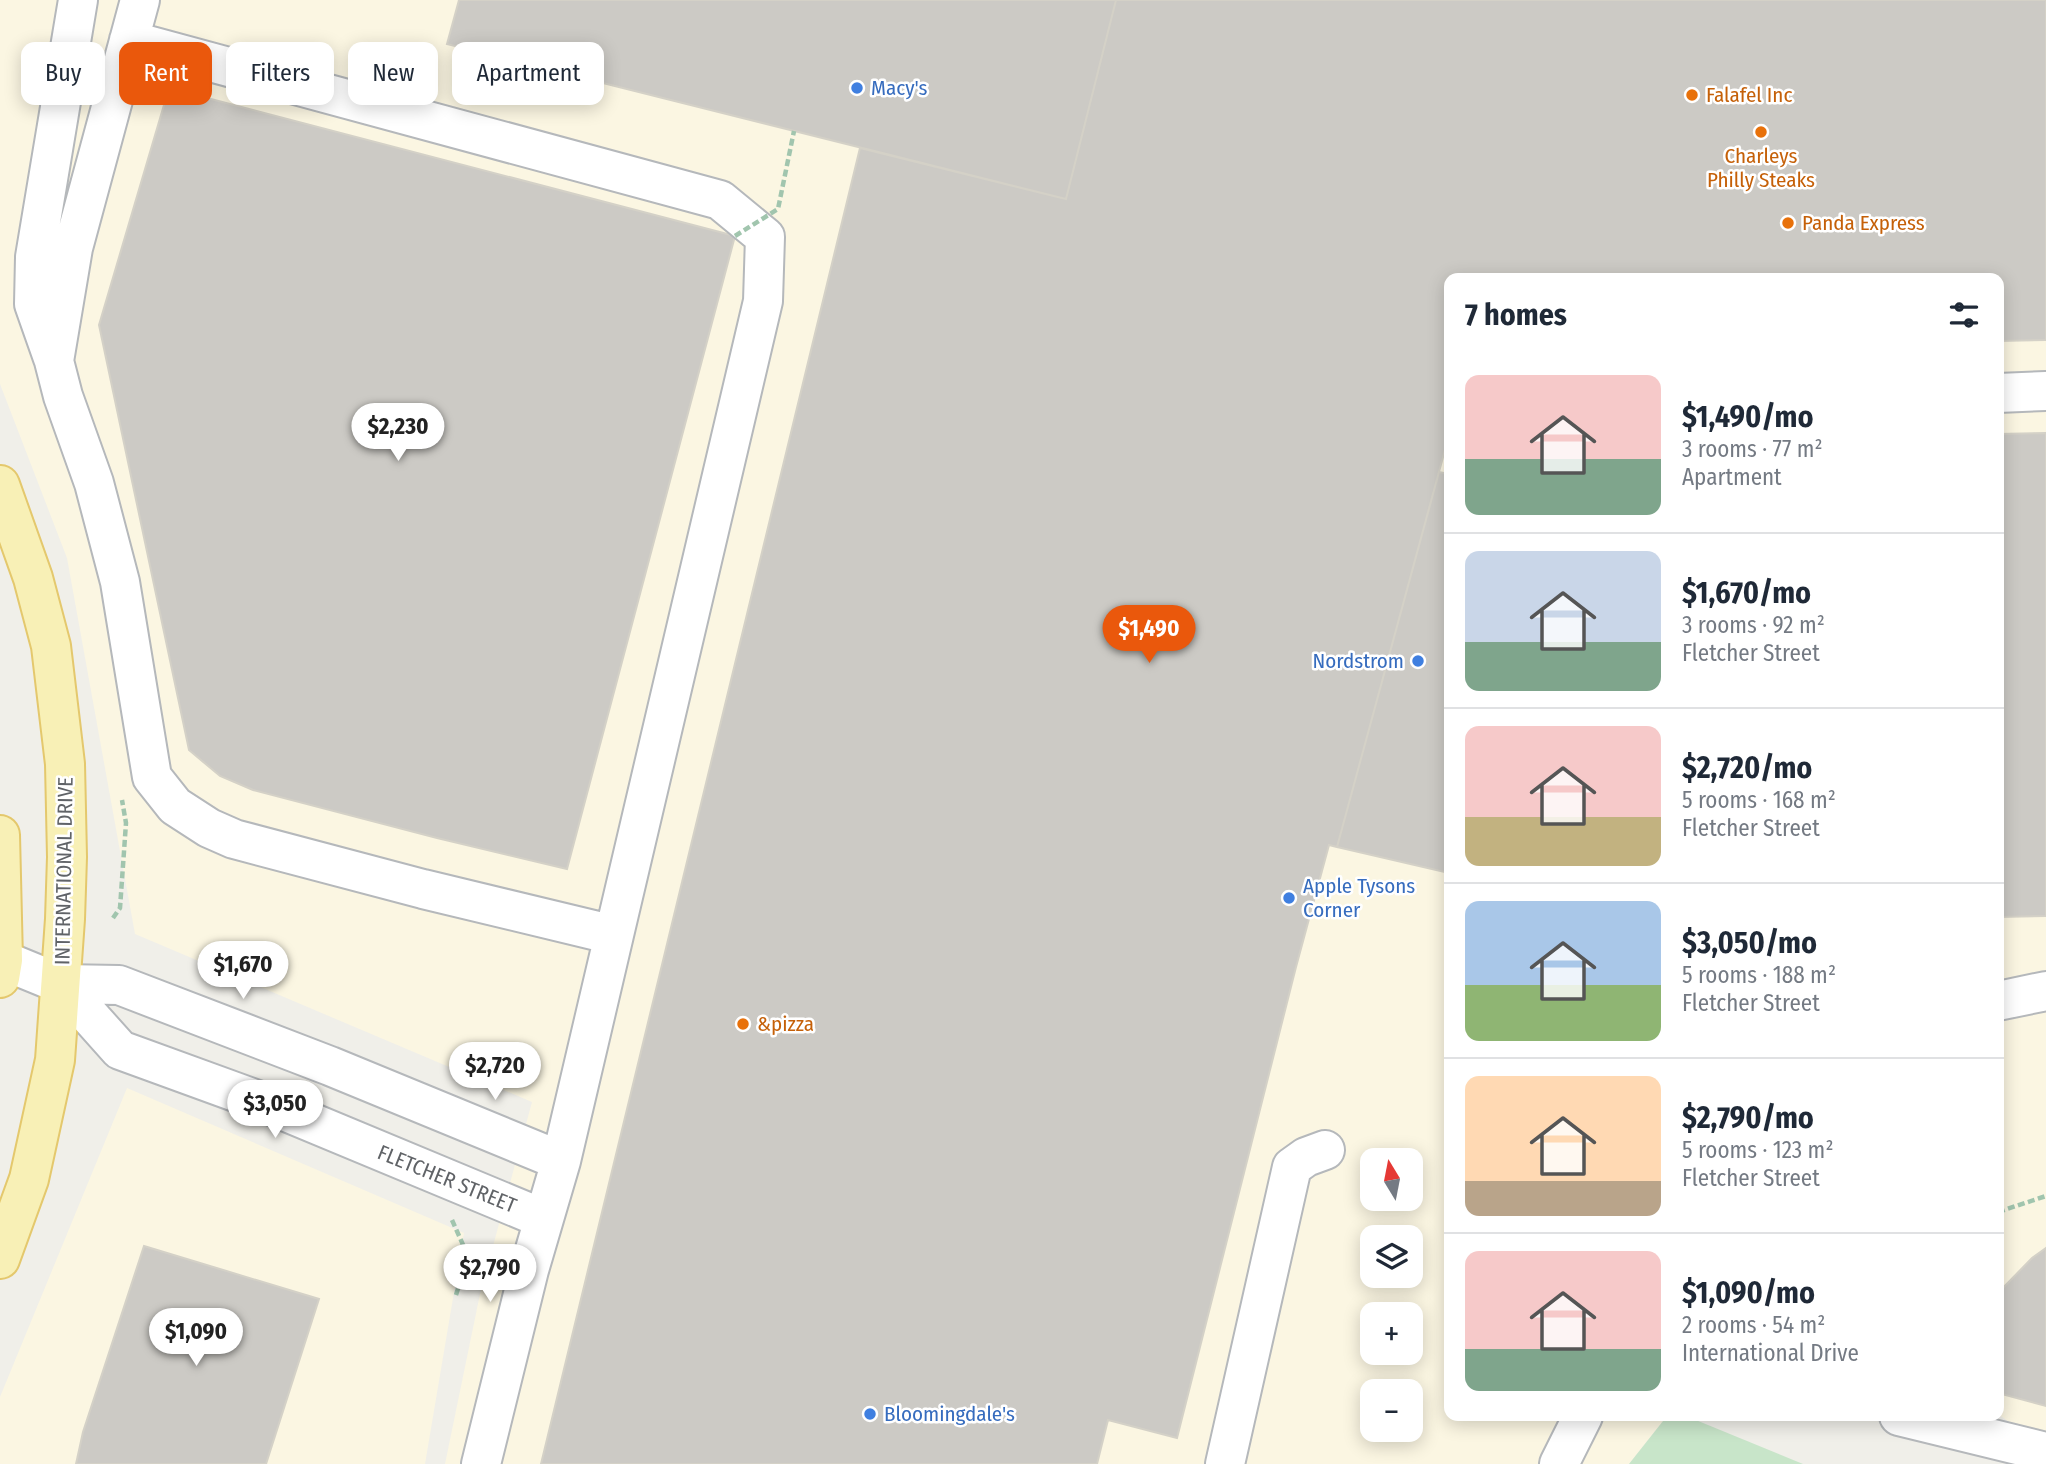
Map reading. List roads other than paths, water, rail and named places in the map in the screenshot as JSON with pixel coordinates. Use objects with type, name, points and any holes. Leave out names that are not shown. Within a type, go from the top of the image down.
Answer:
[{"type":"main road","name":"INTERNATIONAL DRIVE","points":[[0,485],[36,589],[51,646],[65,764],[66,857],[65,919],[55,1060],[29,1179],[0,1259]]},
{"type":"main road","points":[[0,835],[1,966]]},
{"type":"street","points":[[78,0],[35,257],[34,304],[94,483],[120,582],[152,777],[175,806],[209,828],[233,839],[614,935]]},
{"type":"street","points":[[54,361],[73,248],[140,0]]},
{"type":"street","points":[[129,40],[720,200],[765,237],[763,301],[561,1161],[529,1270],[481,1464]]},
{"type":"street","points":[[2004,393],[2046,391]]},
{"type":"street","name":"FLETCHER STREET","points":[[1,966],[61,984],[119,985],[330,1066],[561,1161]]},
{"type":"street","name":"FLETCHER STREET","points":[[61,984],[120,1050],[260,1101],[544,1219]]},
{"type":"street","points":[[2004,1000],[2046,991]]},
{"type":"street","points":[[1225,1464],[1292,1167],[1306,1157],[1325,1150]]},
{"type":"street","points":[[1559,1464],[1580,1421]]},
{"type":"street","points":[[1919,1421],[2046,1452]]},
{"type":"place","name":"Macy's","points":[[857,88]]},
{"type":"place","name":"Falafel Inc","points":[[1692,95]]},
{"type":"place","name":"Charleys Philly Steaks","points":[[1761,132]]},
{"type":"place","name":"Panda Express","points":[[1788,223]]},
{"type":"place","name":"Nordstrom","points":[[1418,661]]},
{"type":"place","name":"Apple Tysons Corner","points":[[1289,898]]},
{"type":"place","name":"&pizza","points":[[743,1024]]},
{"type":"place","name":"Bloomingdale's","points":[[870,1414]]}]
